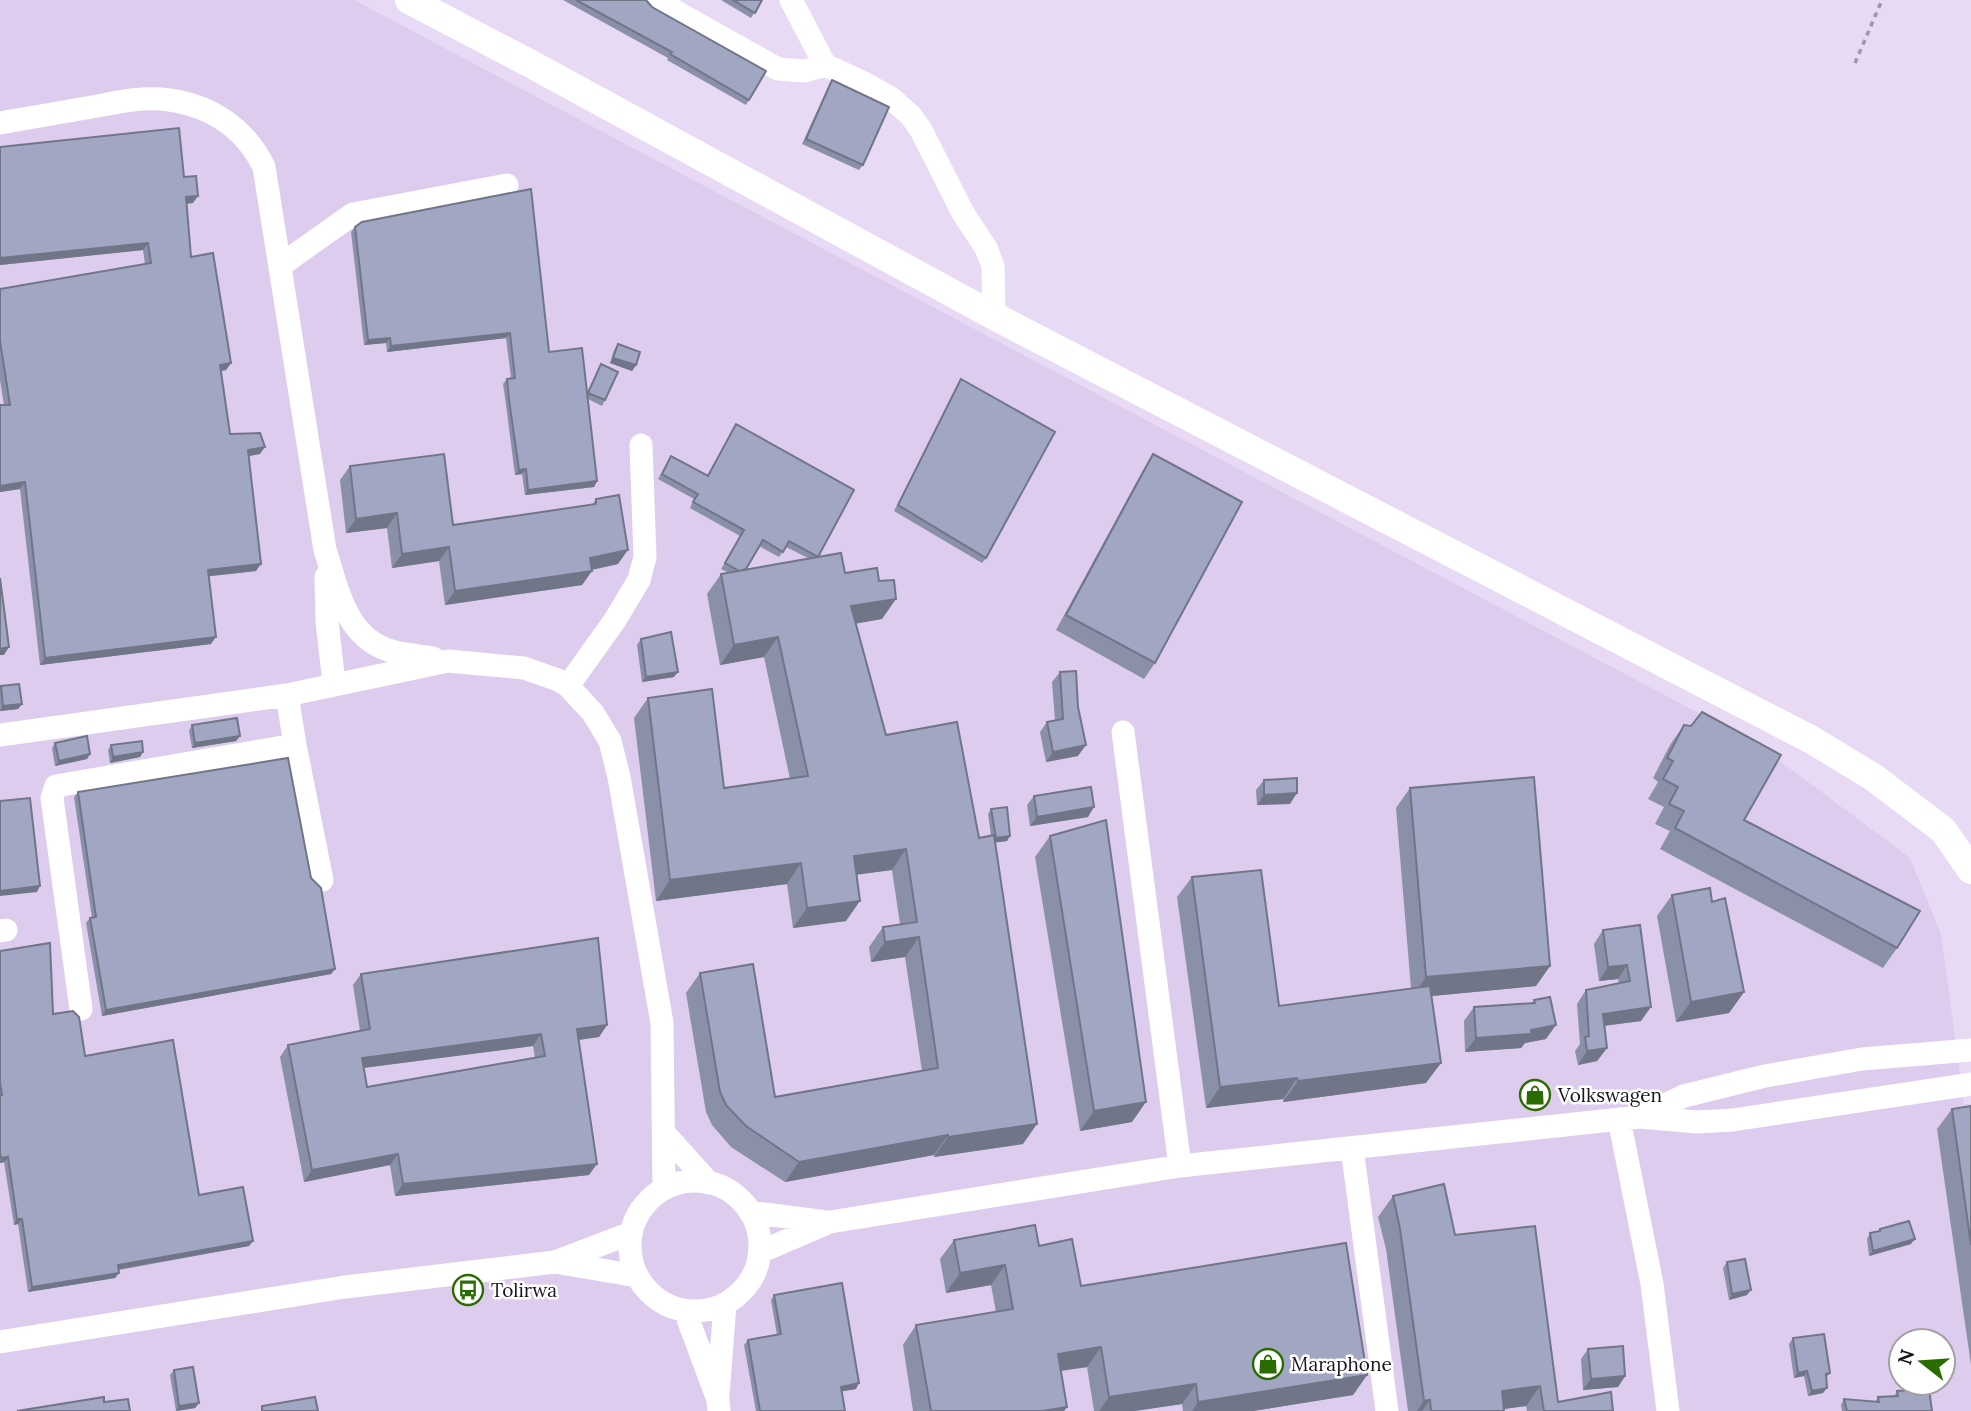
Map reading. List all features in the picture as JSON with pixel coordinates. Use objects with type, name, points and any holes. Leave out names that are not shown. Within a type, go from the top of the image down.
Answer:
[{"type":"main road","points":[[408,0],[531,64],[993,316],[1812,740],[1873,777],[1943,830],[1971,870]]},
{"type":"lane","points":[[655,0],[778,69],[805,71],[825,65]]},
{"type":"lane","points":[[791,0],[825,65],[891,99],[911,116],[921,130],[962,213],[986,247],[993,266],[993,316]]},
{"type":"lane","points":[[0,123],[130,100],[160,99],[189,104],[217,114],[255,149],[264,167],[326,550],[352,625],[370,641],[393,652],[448,661],[524,668],[558,680],[568,686],[593,713],[610,741],[620,777],[662,1023],[664,1189]]},
{"type":"lane","points":[[281,265],[353,214],[507,185]]},
{"type":"lane","points":[[568,686],[615,620],[639,580],[645,557],[641,445]]},
{"type":"lane","points":[[326,550],[327,621],[334,684]]},
{"type":"lane","points":[[0,735],[287,695],[448,661]]},
{"type":"lane","points":[[287,695],[322,880]]},
{"type":"lane","points":[[1123,732],[1180,1166]]},
{"type":"lane","points":[[81,1009],[52,798],[56,786],[295,745]]},
{"type":"lane","points":[[1630,1118],[1684,1096],[1765,1076],[1861,1059],[1971,1050]]},
{"type":"lane","points":[[760,1252],[830,1222],[1180,1166],[1630,1118],[1697,1122],[1733,1120],[1971,1084]]},
{"type":"lane","points":[[1630,1118],[1668,1411]]},
{"type":"lane","points":[[664,1133],[709,1182]]},
{"type":"lane","points":[[1352,1148],[1387,1411]]},
{"type":"lane","points":[[686,1182],[709,1182],[726,1188],[740,1199],[750,1212],[758,1231],[760,1252],[754,1273],[742,1291],[725,1304],[699,1311],[685,1311],[657,1298],[637,1276],[631,1255],[632,1233],[638,1215],[649,1200],[664,1189],[686,1182]]},
{"type":"lane","points":[[750,1212],[830,1222]]},
{"type":"lane","points":[[0,1342],[345,1287],[555,1262],[632,1233]]},
{"type":"lane","points":[[555,1262],[637,1276]]},
{"type":"lane","points":[[719,1406],[725,1304]]},
{"type":"lane","points":[[685,1311],[719,1406]]},
{"type":"path","points":[[1854,63],[1882,0]]},
{"type":"shaded area","points":[[0,0],[354,0],[1757,744],[1910,858],[1941,934],[1964,1104],[1971,1104],[1971,1411],[0,1411]]},
{"type":"building","points":[[576,0],[646,0],[652,7],[766,71],[749,100],[670,54],[672,52]]},
{"type":"building","points":[[733,0],[762,0],[755,13]]},
{"type":"building","points":[[832,80],[889,107],[863,165],[806,139]]},
{"type":"building","points":[[179,128],[184,177],[196,176],[198,196],[186,197],[191,257],[213,253],[231,363],[220,365],[230,434],[260,433],[265,447],[248,450],[261,564],[208,570],[216,637],[45,658],[25,482],[0,486],[0,405],[10,405],[0,341],[0,289],[151,263],[148,243],[0,258],[0,147]]},
{"type":"building","points":[[531,189],[549,352],[582,348],[597,481],[528,490],[526,469],[519,470],[509,400],[507,379],[515,378],[510,333],[391,346],[390,338],[368,340],[355,227],[362,222]]},
{"type":"building","points":[[618,344],[640,352],[636,365],[613,358]]},
{"type":"building","points":[[601,364],[618,372],[605,400],[588,393]]},
{"type":"building","points":[[961,379],[1055,432],[986,558],[898,505]]},
{"type":"building","points":[[736,424],[854,490],[818,557],[789,541],[783,552],[763,540],[746,569],[739,571],[725,563],[744,530],[693,502],[698,494],[662,474],[671,456],[708,476]]},
{"type":"building","points":[[444,454],[453,525],[596,504],[596,499],[619,495],[628,550],[590,558],[592,571],[455,591],[449,547],[402,554],[397,513],[356,519],[350,466]]},
{"type":"building","points":[[1153,454],[1242,502],[1155,663],[1066,615]]},
{"type":"building","points":[[841,553],[845,573],[877,568],[879,581],[894,580],[896,599],[851,606],[886,735],[957,722],[979,838],[994,835],[1037,1124],[948,1135],[799,1162],[746,1126],[726,1105],[720,1092],[700,973],[753,964],[775,1097],[938,1068],[919,937],[885,942],[883,927],[917,922],[906,849],[854,856],[860,901],[807,908],[801,863],[670,880],[648,698],[712,689],[724,788],[808,776],[778,637],[734,645],[721,574]]},
{"type":"building","points":[[0,578],[9,647],[0,649]]},
{"type":"building","points":[[671,632],[678,672],[646,677],[641,639]]},
{"type":"building","points":[[1076,671],[1078,707],[1086,745],[1053,752],[1047,722],[1063,719],[1060,672]]},
{"type":"building","points":[[19,684],[22,704],[3,706],[1,686]]},
{"type":"building","points":[[1702,712],[1781,755],[1744,820],[1920,911],[1897,948],[1675,828],[1684,811],[1669,804],[1678,787],[1663,779],[1673,761],[1667,758],[1684,725],[1691,726]]},
{"type":"building","points":[[237,718],[240,736],[195,743],[192,725]]},
{"type":"building","points":[[87,736],[90,754],[59,761],[55,743]]},
{"type":"building","points":[[142,741],[143,752],[113,757],[111,745]]},
{"type":"building","points":[[288,758],[311,878],[321,888],[335,969],[106,1010],[90,918],[96,917],[78,792]]},
{"type":"building","points":[[1534,777],[1550,966],[1426,977],[1410,788]]},
{"type":"building","points":[[1297,778],[1297,793],[1264,795],[1264,780]]},
{"type":"building","points":[[1091,787],[1094,807],[1037,817],[1034,796]]},
{"type":"building","points":[[30,798],[40,886],[0,891],[0,801]]},
{"type":"building","points":[[1007,807],[1010,836],[996,838],[991,809]]},
{"type":"building","points":[[1106,820],[1146,1102],[1094,1111],[1050,836]]},
{"type":"building","points":[[1261,870],[1279,1006],[1430,986],[1441,1063],[1298,1081],[1297,1078],[1220,1087],[1192,877]]},
{"type":"building","points":[[1710,888],[1712,902],[1725,898],[1744,992],[1691,1002],[1672,895]]},
{"type":"building","points":[[1640,925],[1651,1007],[1603,1014],[1607,1048],[1587,1051],[1585,1037],[1589,1036],[1586,990],[1630,981],[1627,965],[1608,967],[1603,930]]},
{"type":"building","points":[[598,938],[607,1025],[577,1029],[597,1164],[403,1184],[398,1154],[312,1170],[288,1045],[370,1029],[361,974]],"holes":[[[541,1034],[545,1056],[367,1087],[362,1058]]]},
{"type":"building","points":[[50,943],[53,1014],[73,1011],[79,1017],[85,1056],[173,1040],[199,1195],[243,1187],[253,1241],[118,1265],[119,1273],[32,1287],[22,1219],[17,1219],[8,1157],[1,1158],[0,1154],[0,951]]},
{"type":"building","points":[[1550,997],[1556,1025],[1531,1030],[1531,1034],[1476,1038],[1474,1007],[1535,1003],[1534,1000]]},
{"type":"building","points":[[1971,1106],[1971,1245],[1952,1109]]},
{"type":"building","points":[[1444,1184],[1455,1235],[1535,1226],[1558,1402],[1611,1392],[1613,1411],[1544,1411],[1540,1386],[1502,1391],[1504,1411],[1431,1411],[1430,1400],[1424,1401],[1393,1196]]},
{"type":"building","points":[[1909,1221],[1915,1239],[1873,1251],[1870,1233]]},
{"type":"building","points":[[1035,1225],[1039,1246],[1072,1239],[1081,1286],[1346,1243],[1367,1375],[1198,1402],[1196,1384],[1109,1397],[1101,1347],[1058,1354],[1067,1407],[1043,1411],[931,1411],[916,1325],[1013,1309],[1005,1265],[960,1273],[954,1240]]},
{"type":"building","points":[[1745,1259],[1751,1290],[1732,1294],[1727,1262]]},
{"type":"building","points":[[842,1283],[859,1383],[841,1387],[845,1411],[760,1411],[748,1340],[781,1334],[774,1295]]},
{"type":"building","points":[[1824,1334],[1830,1373],[1826,1374],[1827,1388],[1812,1391],[1807,1371],[1798,1373],[1793,1338]]},
{"type":"building","points":[[1623,1346],[1625,1376],[1591,1379],[1588,1349]]},
{"type":"building","points":[[193,1367],[199,1403],[179,1406],[174,1370]]},
{"type":"building","points":[[104,1397],[104,1402],[128,1399],[130,1411],[17,1411]]},
{"type":"building","points":[[315,1397],[318,1411],[262,1411],[262,1406]]},
{"type":"building","points":[[1878,1397],[1930,1397],[1932,1411],[1847,1411],[1844,1399],[1879,1402]]},
{"type":"place","name":"Volkswagen","points":[[1535,1095]]},
{"type":"place","name":"Tolirwa","points":[[468,1290]]},
{"type":"place","name":"Maraphone","points":[[1268,1364]]}]
